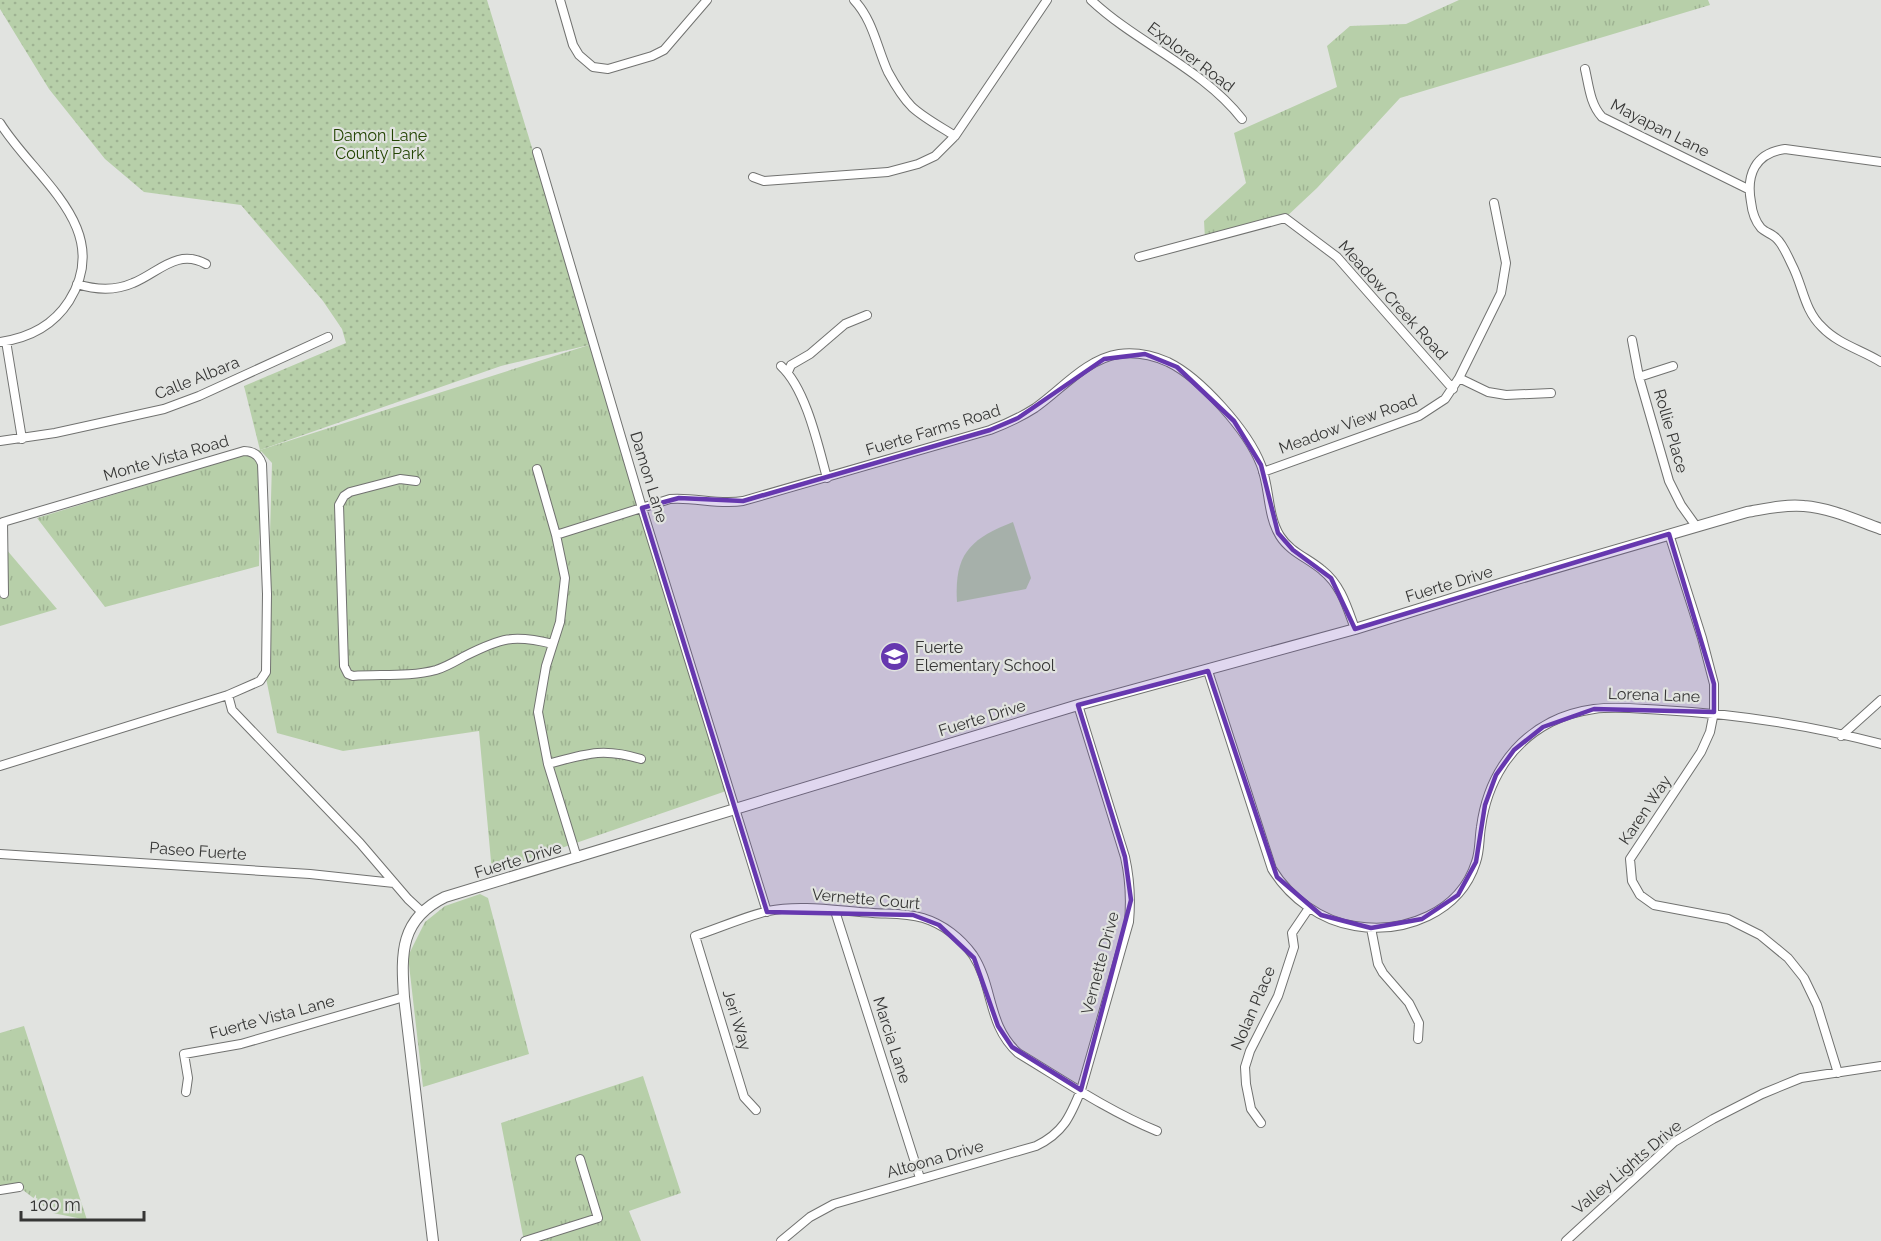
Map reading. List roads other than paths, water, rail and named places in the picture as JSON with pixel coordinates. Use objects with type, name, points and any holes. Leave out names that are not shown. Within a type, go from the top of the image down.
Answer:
[{"type":"street","points":[[560,0],[573,45],[579,55],[593,67],[608,69],[652,56],[664,50],[707,0]]},
{"type":"street","points":[[854,0],[874,31],[888,72],[900,91],[912,107],[955,136]]},
{"type":"street","points":[[753,177],[764,181],[888,171],[909,167],[927,160],[943,150],[955,136],[1047,0]]},
{"type":"street","name":"Explorer Road","points":[[1090,0],[1141,39],[1213,88],[1242,119]]},
{"type":"street","name":"Mayapan Lane","points":[[1585,69],[1592,102],[1595,110],[1602,117],[1748,189]]},
{"type":"street","points":[[0,123],[29,163],[65,204],[81,237],[83,255],[77,284],[69,302],[49,323],[24,338],[3,342],[22,439]]},
{"type":"street","points":[[1881,162],[1785,149],[1776,150],[1754,167],[1748,189],[1752,212],[1761,228],[1778,238],[1794,269],[1811,315],[1834,337],[1881,362]]},
{"type":"street","name":"Damon Lane","points":[[537,152],[735,811]]},
{"type":"street","name":"Meadow View Road","points":[[1263,472],[1419,416],[1437,405],[1453,388],[1501,293],[1506,263],[1494,203]]},
{"type":"street","name":"Meadow Creek Road","points":[[1139,257],[1285,218],[1337,257],[1453,388]]},
{"type":"street","points":[[77,284],[93,288],[118,288],[142,279],[173,261],[191,259],[206,264]]},
{"type":"street","points":[[828,478],[807,411],[785,369],[810,354],[845,324],[867,315]]},
{"type":"street","name":"Calle Albara","points":[[0,441],[22,439],[164,409],[199,396],[328,337]]},
{"type":"street","name":"Rollie Place","points":[[1632,340],[1639,377],[1670,481],[1681,505],[1696,526]]},
{"type":"street","name":"Fuerte Farms Road","points":[[556,535],[642,507],[679,498],[722,503],[743,501],[1000,426],[1036,407],[1084,370],[1112,356],[1128,353],[1153,356],[1170,363],[1202,388],[1240,429],[1254,451],[1263,472],[1278,533],[1293,550],[1324,571],[1336,585],[1345,601],[1355,629]]},
{"type":"street","points":[[1639,377],[1674,366]]},
{"type":"street","points":[[1459,378],[1488,392],[1506,395],[1551,393]]},
{"type":"street","name":"Monte Vista Road","points":[[0,766],[228,695],[260,681],[266,672],[267,594],[262,464],[258,456],[252,452],[240,452],[3,522],[4,594]]},
{"type":"street","points":[[537,469],[556,535],[565,578],[560,621],[546,666],[538,712],[548,764],[577,858]]},
{"type":"street","points":[[416,480],[400,479],[350,492],[344,496],[339,505],[344,666],[348,674],[353,676],[423,673],[438,669],[489,644],[514,638],[531,638],[553,644]]},
{"type":"street","name":"Fuerte Drive","points":[[433,1241],[401,962],[404,944],[411,927],[422,912],[445,897],[735,811],[1078,705],[1355,629],[1747,512],[1767,508],[1803,506],[1832,512],[1881,529]]},
{"type":"street","name":"Karen Way","points":[[1669,534],[1714,684],[1714,712],[1710,732],[1701,752],[1630,859],[1632,880],[1640,895],[1654,905],[1728,919],[1761,935],[1788,958],[1804,978],[1817,1005],[1838,1073]]},
{"type":"street","name":"Lorena Lane","points":[[1208,671],[1268,860],[1282,884],[1309,908],[1338,922],[1371,928],[1398,926],[1422,919],[1444,907],[1458,895],[1476,862],[1485,805],[1496,775],[1514,750],[1543,727],[1572,714],[1605,708],[1714,712],[1881,744]]},
{"type":"street","points":[[228,695],[232,710],[360,843],[422,912]]},
{"type":"street","points":[[1841,736],[1881,700]]},
{"type":"street","name":"Vernette Drive","points":[[1078,705],[1125,856],[1131,900],[1129,922],[1082,1090]]},
{"type":"street","points":[[548,764],[592,752],[620,753],[641,759]]},
{"type":"street","points":[[735,811],[766,912]]},
{"type":"street","name":"Paseo Fuerte","points":[[0,854],[298,873],[394,883]]},
{"type":"street","name":"Nolan Place","points":[[1261,1123],[1251,1109],[1245,1066],[1250,1051],[1278,996],[1294,947],[1292,933],[1309,908]]},
{"type":"street","name":"Vernette Court","points":[[695,936],[766,912],[784,909],[913,915],[930,921],[946,929],[968,950],[980,967],[995,1018],[1007,1041],[1018,1053],[1142,1125],[1157,1131]]},
{"type":"street","name":"Marcia Lane","points":[[835,911],[920,1178]]},
{"type":"street","points":[[1371,928],[1378,964],[1409,1003],[1419,1023],[1418,1039]]},
{"type":"street","name":"Jeri Way","points":[[695,936],[744,1097],[756,1110]]},
{"type":"street","name":"Fuerte Vista Lane","points":[[186,1092],[188,1078],[184,1054],[241,1044],[404,997]]},
{"type":"street","name":"Valley Lights Drive","points":[[1566,1241],[1688,1133],[1744,1102],[1801,1078],[1881,1066]]},
{"type":"street","name":"Altoona Drive","points":[[782,1241],[810,1217],[827,1207],[1044,1142],[1070,1117],[1082,1090]]},
{"type":"street","points":[[525,1241],[598,1218],[580,1159]]},
{"type":"street","points":[[0,1190],[19,1187]]},
{"type":"place","name":"Fuerte Elementary School","points":[[894,656]]},
{"type":"park label","name":"Damon Lane County Park","points":[[380,144]]}]
